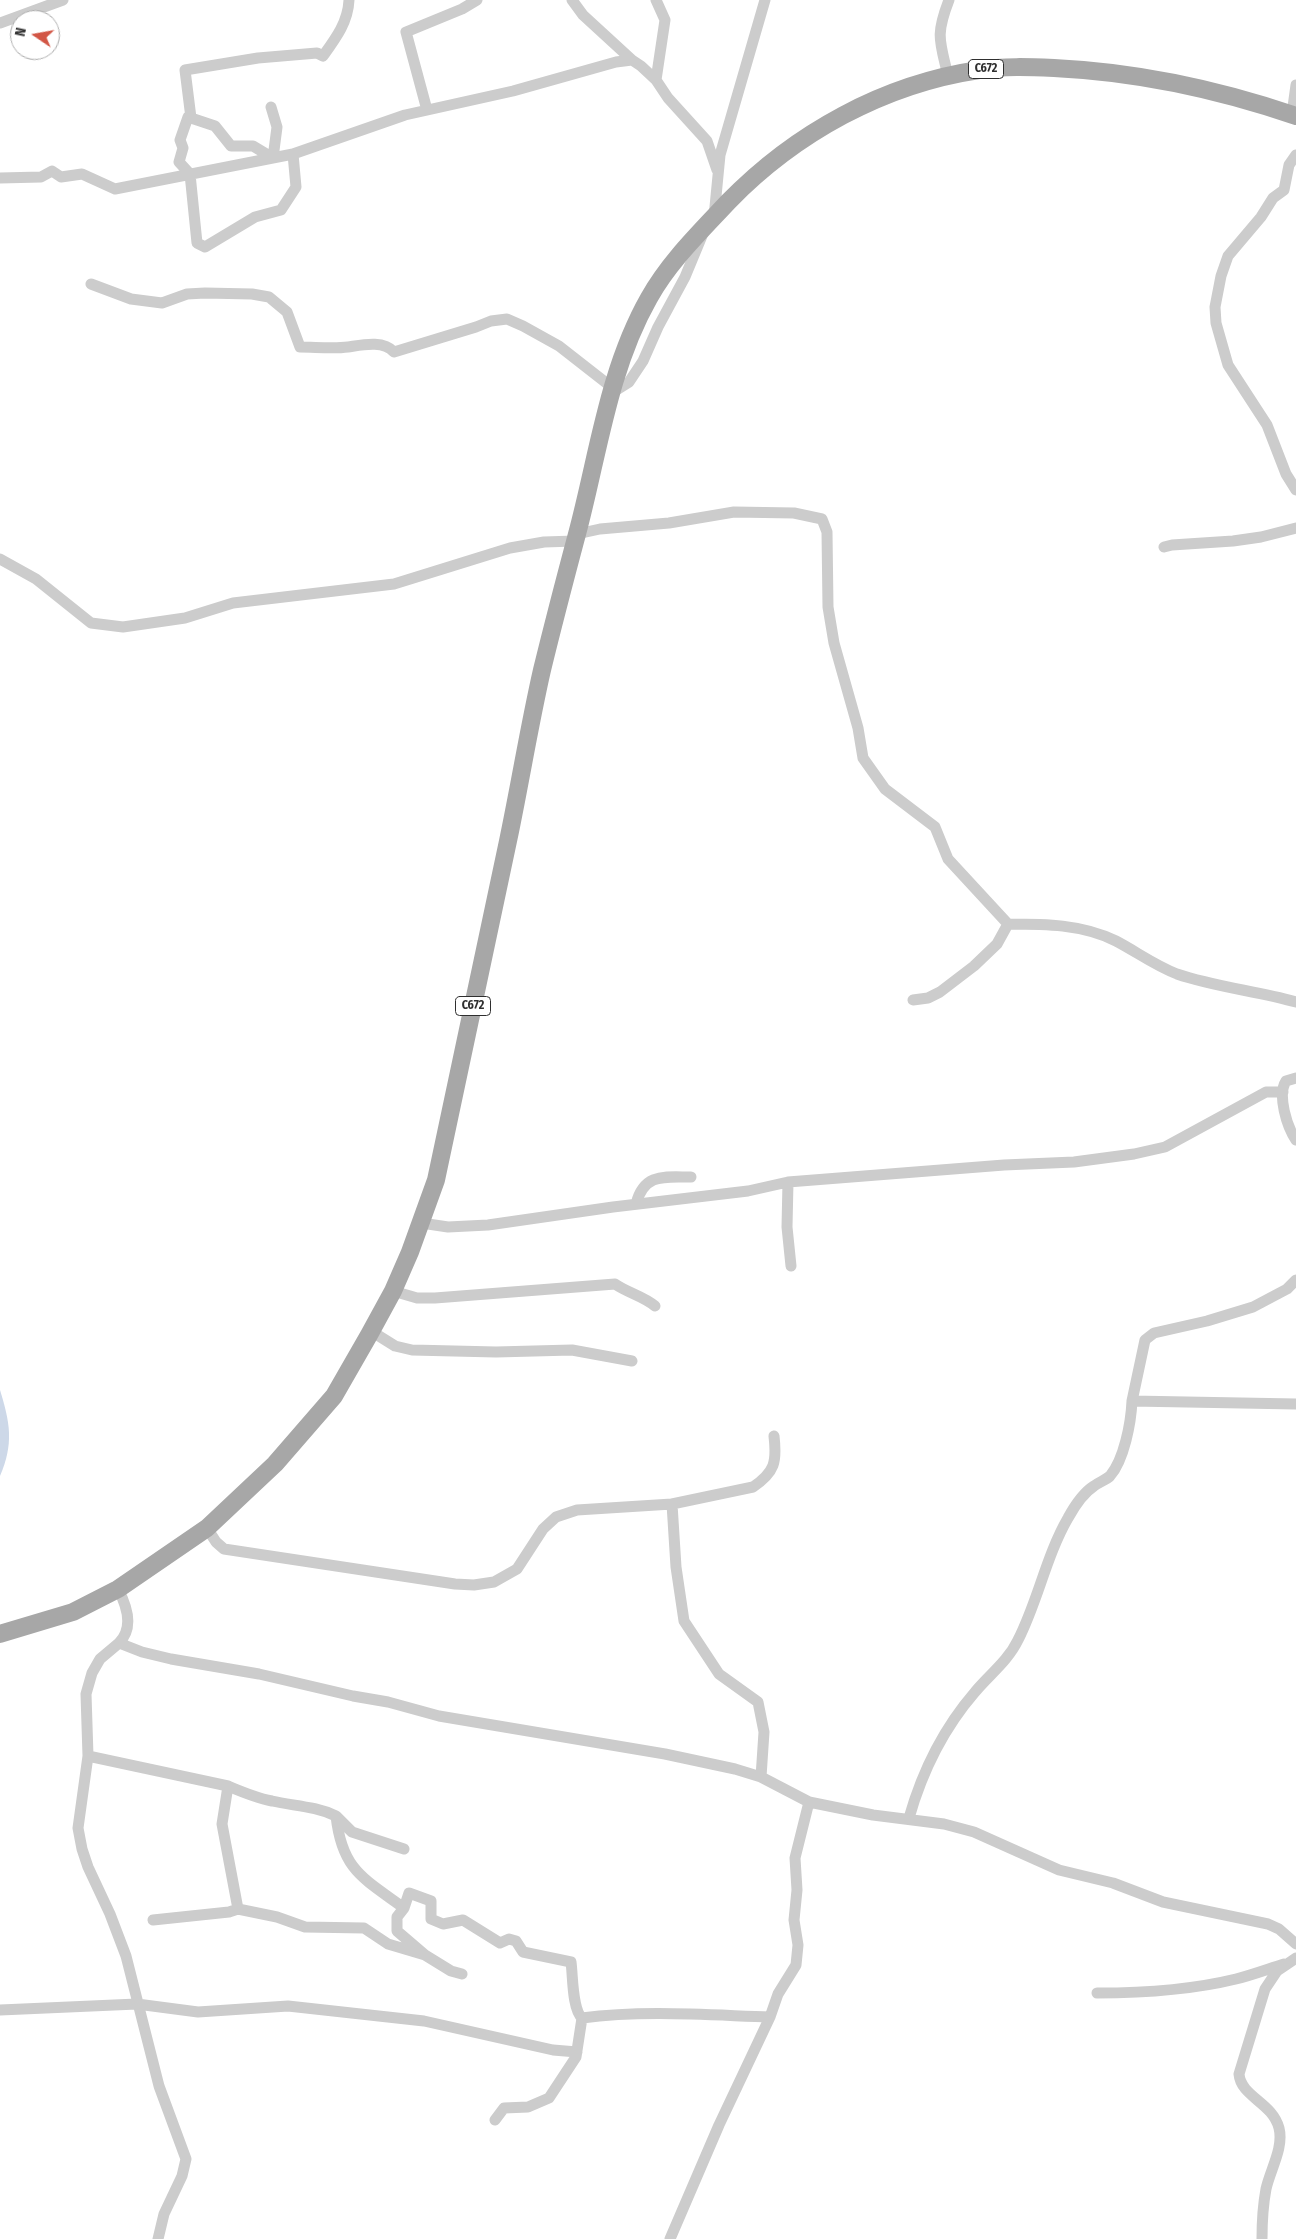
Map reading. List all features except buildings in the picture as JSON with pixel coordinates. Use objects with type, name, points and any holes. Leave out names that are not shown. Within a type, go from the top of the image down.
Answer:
[{"type":"main road","name":"C672","points":[[0,1634],[74,1612],[118,1589],[207,1528],[275,1464],[334,1396],[393,1291],[410,1252],[436,1180],[542,671],[600,434],[624,356],[648,299],[668,268],[743,186],[773,161],[845,114],[907,88],[948,76],[982,69],[1018,66],[1098,70],[1209,89],[1294,115]]},
{"type":"street","points":[[0,23],[63,0]]},
{"type":"street","points":[[191,118],[185,70],[258,58],[317,53],[322,56],[336,39],[348,15],[349,0]]},
{"type":"street","points":[[427,110],[406,32],[462,9],[478,0]]},
{"type":"street","points":[[572,0],[583,15],[656,80],[668,98],[707,141],[718,170]]},
{"type":"street","points":[[656,0],[665,20],[656,80]]},
{"type":"street","points":[[709,222],[720,155],[766,0]]},
{"type":"street","points":[[948,76],[941,53],[940,40],[941,21],[949,0]]},
{"type":"street","points":[[0,178],[41,177],[52,171],[61,176],[82,174],[115,190],[292,154],[405,115],[513,91],[616,62],[632,60]]},
{"type":"street","points":[[1294,115],[1296,85]]},
{"type":"street","points":[[271,107],[277,127],[273,158]]},
{"type":"street","points":[[191,118],[188,118],[180,140],[183,148],[179,162],[190,174],[197,243],[206,247],[255,217],[281,210],[296,187],[292,154]]},
{"type":"street","points":[[191,118],[216,126],[232,146],[253,146],[273,158]]},
{"type":"street","points":[[1296,155],[1290,162],[1284,190],[1273,198],[1261,217],[1228,256],[1221,276],[1215,307],[1216,323],[1228,365],[1267,426],[1286,474],[1296,490]]},
{"type":"street","points":[[91,284],[131,299],[162,303],[187,294],[252,294],[269,297],[287,312],[292,330],[300,347],[348,347],[359,344],[383,346],[394,352],[491,321],[507,319],[559,346],[613,390]]},
{"type":"street","points":[[0,558],[36,579],[91,623],[123,627],[185,618],[233,603],[394,584],[510,548],[576,538],[600,529],[669,523],[734,512],[794,513],[822,520],[827,532],[828,606],[834,644],[858,728],[863,758],[885,789],[935,827],[948,859],[1008,924],[1084,929],[1112,939],[1149,962],[1178,974],[1214,984],[1261,992],[1296,1002]]},
{"type":"street","points":[[1164,548],[1172,545],[1246,539],[1296,528]]},
{"type":"street","points":[[913,1000],[928,998],[940,992],[974,966],[997,944],[1008,924]]},
{"type":"street","points":[[1296,1078],[1286,1081],[1283,1092],[1286,1118],[1296,1140]]},
{"type":"street","points":[[422,1219],[428,1224],[459,1227],[545,1218],[636,1204],[748,1191],[788,1182],[1004,1165],[1074,1162],[1134,1154],[1165,1147],[1266,1092],[1283,1092]]},
{"type":"street","points":[[636,1204],[642,1189],[652,1180],[667,1177],[691,1177]]},
{"type":"street","points":[[788,1182],[787,1227],[791,1266]]},
{"type":"street","points":[[909,1818],[919,1784],[947,1728],[975,1692],[1012,1650],[1018,1640],[1050,1552],[1068,1516],[1092,1486],[1109,1477],[1122,1456],[1145,1340],[1154,1333],[1207,1321],[1253,1307],[1287,1290],[1296,1280]]},
{"type":"street","points":[[393,1291],[417,1298],[435,1298],[615,1284],[654,1306]]},
{"type":"street","points":[[371,1331],[395,1346],[412,1350],[496,1352],[572,1350],[632,1361]]},
{"type":"street","points":[[1132,1401],[1296,1404]]},
{"type":"street","points":[[207,1528],[216,1542],[224,1549],[455,1584],[484,1584],[494,1582],[518,1569],[543,1529],[556,1517],[577,1510],[672,1504],[753,1487],[763,1480],[772,1469],[776,1456],[774,1436]]},
{"type":"street","points":[[672,1504],[676,1567],[684,1621],[719,1674],[758,1702],[764,1732],[761,1777]]},
{"type":"street","points":[[118,1589],[128,1616],[128,1631],[119,1643],[100,1659],[90,1680],[86,1711],[88,1756],[78,1828],[82,1849],[126,1956],[137,2004],[167,2111],[186,2159],[182,2176],[164,2214],[158,2239]]},
{"type":"street","points":[[119,1643],[142,1652],[171,1659],[259,1674],[353,1696],[388,1702],[439,1716],[665,1754],[735,1769],[761,1777],[809,1802],[872,1816],[909,1818],[944,1824],[974,1832],[1044,1864],[1113,1883],[1171,1905],[1268,1924],[1279,1929],[1296,1944]]},
{"type":"street","points":[[88,1756],[228,1786],[252,1796],[272,1801],[320,1808],[336,1816],[352,1832],[404,1849]]},
{"type":"street","points":[[228,1786],[222,1824],[238,1909]]},
{"type":"street","points":[[670,2239],[719,2125],[770,2017],[778,1994],[796,1965],[798,1945],[794,1920],[797,1890],[795,1858],[809,1802]]},
{"type":"street","points":[[336,1816],[338,1833],[350,1863],[363,1877],[404,1908]]},
{"type":"street","points":[[462,1974],[451,1971],[425,1955],[397,1931],[396,1917],[404,1908],[409,1892],[431,1901],[431,1919],[443,1924],[463,1920],[500,1943],[509,1939],[516,1941],[523,1952],[571,1962],[573,1991],[578,2015],[582,2018]]},
{"type":"street","points":[[153,1920],[238,1909],[277,1917],[305,1927],[364,1928],[388,1944],[425,1955]]},
{"type":"street","points":[[1097,1993],[1153,1992],[1192,1987],[1236,1979],[1292,1961]]},
{"type":"street","points":[[1262,2239],[1265,2194],[1278,2149],[1280,2133],[1272,2114],[1261,2100],[1242,2087],[1239,2074],[1260,1998],[1277,1971],[1292,1961]]},
{"type":"street","points":[[0,2010],[137,2004],[198,2012],[288,2006],[424,2021],[553,2050],[577,2052]]},
{"type":"street","points":[[582,2018],[661,2013],[770,2017]]},
{"type":"street","points":[[495,2120],[504,2108],[528,2107],[549,2098],[577,2052],[582,2018]]},
{"type":"water","points":[[0,1390],[8,1423],[9,1443],[0,1476]]}]
